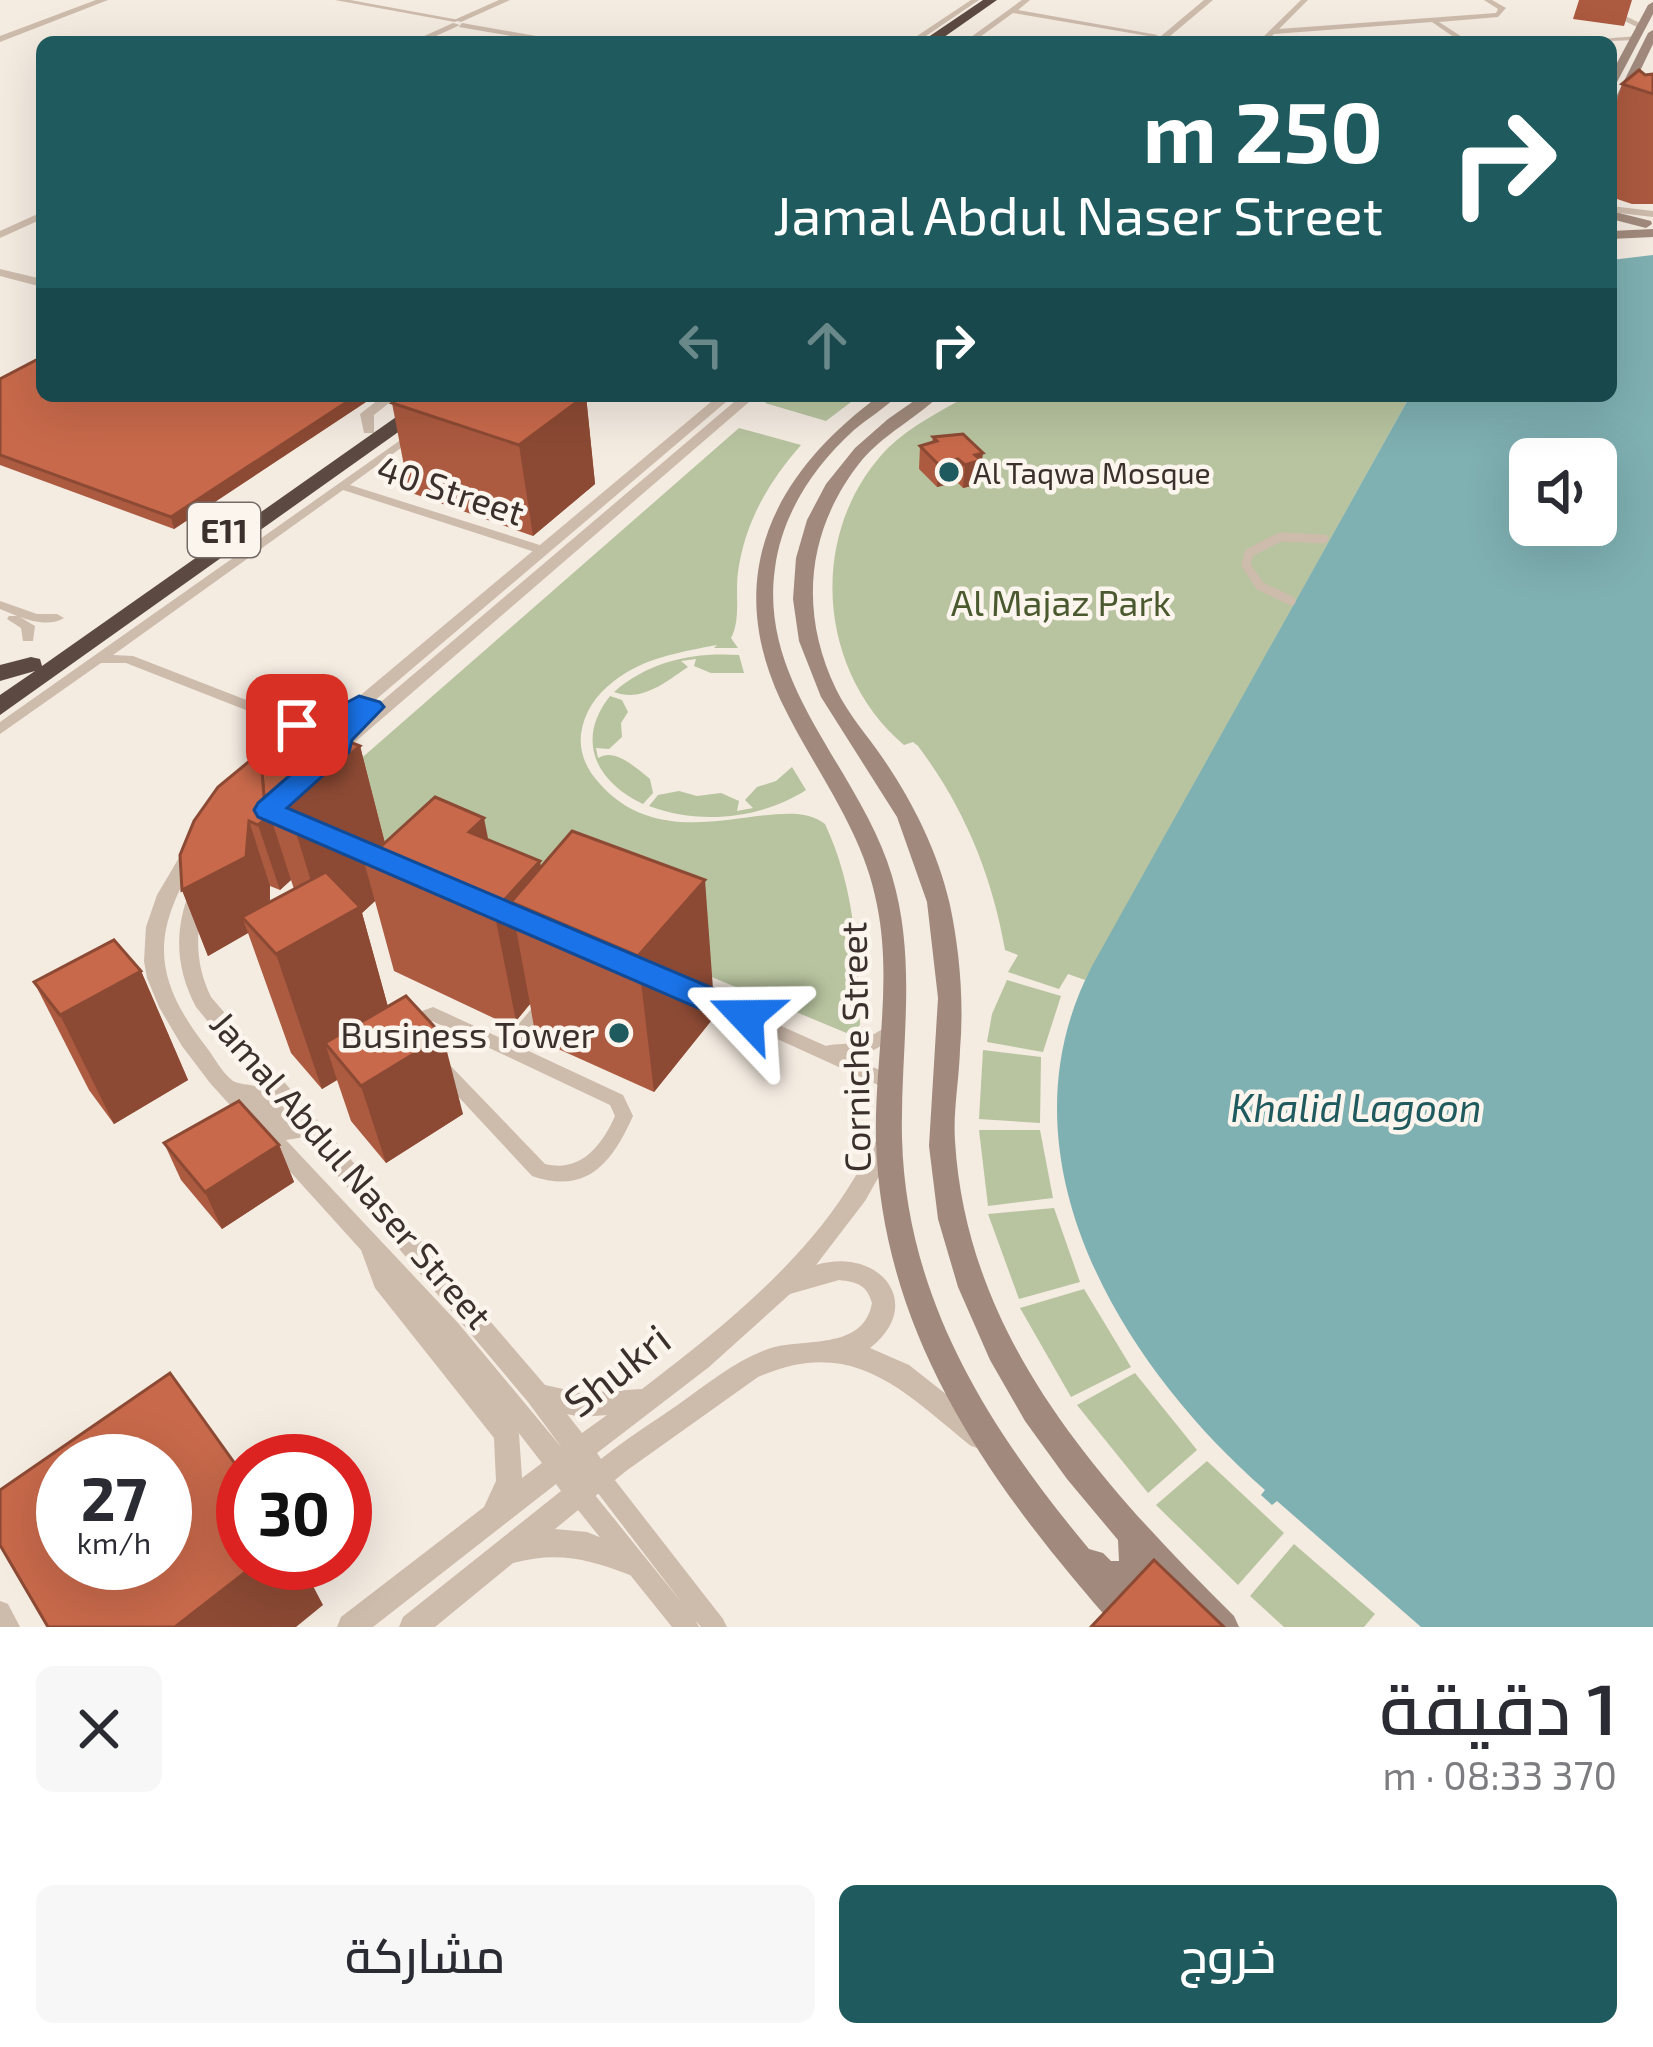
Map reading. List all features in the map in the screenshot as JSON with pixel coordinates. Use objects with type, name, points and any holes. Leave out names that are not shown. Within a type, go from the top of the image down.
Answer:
[{"type":"highway","points":[[937,36],[991,0]]},
{"type":"highway","points":[[956,36],[1010,5]]},
{"type":"highway","name":"E11","points":[[0,707],[252,527],[411,402]]},
{"type":"highway","points":[[370,436],[448,402]]},
{"type":"highway","name":"E11","points":[[0,686],[370,436]]},
{"type":"highway","points":[[252,527],[338,489]]},
{"type":"highway","points":[[0,673],[32,664]]},
{"type":"main road","points":[[1617,103],[1652,7]]},
{"type":"main road","points":[[1617,72],[1643,36]]},
{"type":"main road","points":[[1617,214],[1651,224]]},
{"type":"main road","points":[[1617,226],[1651,224]]},
{"type":"main road","points":[[1617,234],[1651,224]]},
{"type":"main road","name":"Corniche Street","points":[[881,402],[835,438],[789,495],[769,549],[768,623],[783,685],[842,782],[875,853],[894,935],[896,1029],[889,1137],[897,1226],[909,1272],[947,1369],[991,1447],[1043,1521],[1136,1627]]},
{"type":"main road","points":[[922,402],[853,457],[820,505],[807,541],[804,572],[813,654],[837,708],[910,823],[939,905],[950,997],[942,1142],[952,1224],[995,1341],[1058,1448],[1133,1539],[1223,1627]]},
{"type":"main road","points":[[768,623],[781,632],[790,662],[805,665],[813,654]]},
{"type":"main road","points":[[1043,1521],[1071,1540],[1106,1577],[1118,1580],[1136,1566],[1133,1539]]},
{"type":"street","points":[[0,39],[104,0]]},
{"type":"street","points":[[338,0],[528,36]]},
{"type":"street","points":[[428,36],[506,0]]},
{"type":"street","points":[[921,36],[976,0]]},
{"type":"street","points":[[975,36],[1010,5],[1028,0]]},
{"type":"street","points":[[1269,36],[1305,0]]},
{"type":"street","points":[[1273,32],[1496,16],[1502,8],[1487,0]]},
{"type":"street","points":[[1586,0],[1643,36]]},
{"type":"street","points":[[1599,0],[1631,11],[1652,7]]},
{"type":"street","points":[[1156,36],[1172,19],[1201,2]]},
{"type":"street","points":[[1160,36],[1201,2]]},
{"type":"street","points":[[1010,5],[1136,36]]},
{"type":"street","points":[[1170,31],[1180,20],[1172,19]]},
{"type":"street","points":[[1435,22],[1457,36]]},
{"type":"street","points":[[1617,46],[1629,51]]},
{"type":"street","points":[[1617,116],[1634,116]]},
{"type":"street","points":[[0,235],[36,218]]},
{"type":"street","points":[[0,262],[36,271]]},
{"type":"street","points":[[0,272],[36,282]]},
{"type":"street","points":[[370,436],[366,415],[383,402]]},
{"type":"street","points":[[0,730],[338,489],[448,402]]},
{"type":"street","points":[[304,760],[342,718],[719,402]]},
{"type":"street","points":[[304,760],[340,746],[742,402]]},
{"type":"street","name":"40 Street","points":[[338,489],[542,550]]},
{"type":"street","points":[[1291,601],[1254,581],[1246,565],[1249,553],[1258,544],[1280,537],[1324,539]]},
{"type":"street","points":[[0,609],[57,618]]},
{"type":"street","points":[[0,609],[26,624],[28,638]]},
{"type":"street","points":[[432,668],[422,662],[455,631],[457,622]]},
{"type":"street","points":[[121,641],[128,659]]},
{"type":"street","points":[[95,660],[128,659],[297,725],[342,718]]},
{"type":"street","points":[[340,746],[339,738],[371,707],[359,704]]},
{"type":"street","points":[[297,725],[304,760]]},
{"type":"street","name":"Jamal Abdul Naser Street","points":[[212,830],[168,889],[154,932],[153,954],[162,996],[173,1016],[230,1089],[569,1458],[588,1485]]},
{"type":"street","name":"Jamal Abdul Naser Street","points":[[208,874],[185,938],[192,981],[202,1002],[537,1394],[569,1458]]},
{"type":"street","points":[[509,1048],[564,982]]},
{"type":"street","points":[[676,986],[893,1084]]},
{"type":"street","points":[[409,1011],[439,1016],[509,1048],[609,1096],[622,1108],[614,1138],[578,1172],[553,1176],[539,1170],[410,1034],[409,1011]]},
{"type":"street","points":[[824,1049],[860,1049],[896,1029]]},
{"type":"street","points":[[230,1089],[254,1095],[286,1131],[302,1129],[304,1120]]},
{"type":"street","name":"Shukri","points":[[351,1627],[651,1398],[786,1287],[856,1201],[889,1137]]},
{"type":"street","points":[[372,1245],[383,1281],[506,1434],[509,1482],[491,1518]]},
{"type":"street","points":[[786,1287],[837,1270],[853,1270],[878,1287],[884,1300],[879,1328],[854,1346],[829,1351]]},
{"type":"street","name":"Shukri","points":[[412,1627],[588,1485],[749,1369],[801,1352],[829,1351],[878,1361],[900,1373],[991,1447]]},
{"type":"street","points":[[537,1394],[604,1406],[651,1398]]},
{"type":"street","points":[[588,1485],[630,1562],[687,1627]]},
{"type":"street","points":[[588,1485],[715,1627]]},
{"type":"street","points":[[502,1553],[562,1541],[599,1547],[630,1562]]},
{"type":"street","points":[[0,1612],[8,1627]]},
{"type":"green space","points":[[766,402],[851,402],[826,421]]},
{"type":"green space","name":"Al Majaz Park","points":[[956,402],[1407,402],[1085,980],[1068,974],[1059,989],[1008,972],[1018,955],[1005,950],[984,869],[962,818],[918,746],[913,742],[904,745],[875,714],[853,678],[839,640],[833,599],[844,518],[862,481],[889,447]]},
{"type":"green space","points":[[739,428],[801,445],[768,489],[746,536],[731,638],[738,648],[714,648],[717,645],[690,650],[625,673],[592,704],[581,748],[600,784],[628,807],[659,819],[691,822],[782,814],[806,815],[825,824],[849,897],[856,948],[860,1025],[849,1034],[309,810],[308,805]]},
{"type":"green space","points":[[739,655],[744,673],[711,673],[694,666],[696,659],[681,661],[688,667],[654,689],[635,695],[614,692],[672,661]]},
{"type":"green space","points":[[610,696],[622,700],[628,712],[621,723],[622,737],[609,749],[596,748],[598,758],[618,757],[650,779],[653,793],[643,804],[613,784],[596,758],[594,728]]},
{"type":"green space","points":[[792,767],[806,790],[750,813],[688,816],[649,806],[658,795],[679,791],[697,796],[721,793],[739,801],[737,811],[753,808],[745,800],[757,787],[776,781]]},
{"type":"green space","points":[[1007,980],[1061,996],[1043,1052],[987,1042],[992,1014]]},
{"type":"green space","points":[[983,1050],[1041,1057],[1040,1123],[979,1119]]},
{"type":"green space","points":[[979,1130],[1040,1130],[1053,1198],[988,1206]]},
{"type":"green space","points":[[1054,1208],[1080,1282],[1019,1299],[988,1214]]},
{"type":"green space","points":[[1084,1289],[1131,1367],[1071,1397],[1020,1308]]},
{"type":"green space","points":[[1135,1373],[1197,1450],[1148,1493],[1077,1405]]},
{"type":"green space","points":[[1207,1461],[1284,1533],[1238,1585],[1156,1505]]},
{"type":"green space","points":[[1294,1544],[1375,1614],[1364,1627],[1284,1627],[1250,1596]]},
{"type":"water","name":"Khalid Lagoon","points":[[1653,255],[1653,1627],[1421,1627],[1277,1501],[1272,1505],[1261,1495],[1265,1490],[1163,1382],[1121,1319],[1087,1252],[1065,1182],[1057,1110],[1065,1038],[1092,966],[1407,402],[1617,402],[1617,259]]},
{"type":"building","points":[[1639,70],[1653,74],[1653,94],[1622,84]]},
{"type":"building","points":[[36,360],[36,402],[347,402],[171,517],[0,455],[0,379]]},
{"type":"building","points":[[393,402],[577,402],[519,445]]},
{"type":"building","points":[[963,434],[983,453],[975,455],[981,460],[938,464],[920,446],[937,441],[933,437]]},
{"type":"building","points":[[315,728],[360,746],[288,807],[264,796],[262,772]]},
{"type":"building","points":[[252,759],[269,766],[262,772],[270,815],[258,825],[249,821],[246,857],[182,890],[180,855],[194,821],[218,787]]},
{"type":"building","points":[[435,797],[484,818],[469,832],[540,861],[494,911],[479,913],[364,862]]},
{"type":"building","points":[[572,831],[705,880],[638,956],[511,902]]},
{"type":"building","points":[[326,872],[360,907],[276,954],[242,917]]},
{"type":"building","points":[[114,940],[141,971],[60,1015],[34,982]]},
{"type":"building","points":[[406,996],[443,1036],[361,1086],[325,1043]]},
{"type":"building","points":[[239,1101],[279,1145],[205,1192],[164,1143]]},
{"type":"building","points":[[170,1373],[216,1437],[216,1590],[222,1590],[175,1627],[48,1627],[0,1545],[0,1490],[36,1465],[36,1590],[192,1590],[192,1434],[81,1434]]},
{"type":"building","points":[[1154,1560],[1224,1627],[1091,1627]]},
{"type":"place","name":"Al Taqwa Mosque","points":[[949,472]]},
{"type":"place","name":"Business Tower","points":[[619,1033]]},
{"type":"route","points":[[297,725],[331,722],[359,704],[371,707],[339,738],[340,746],[267,810],[746,1016]]}]
